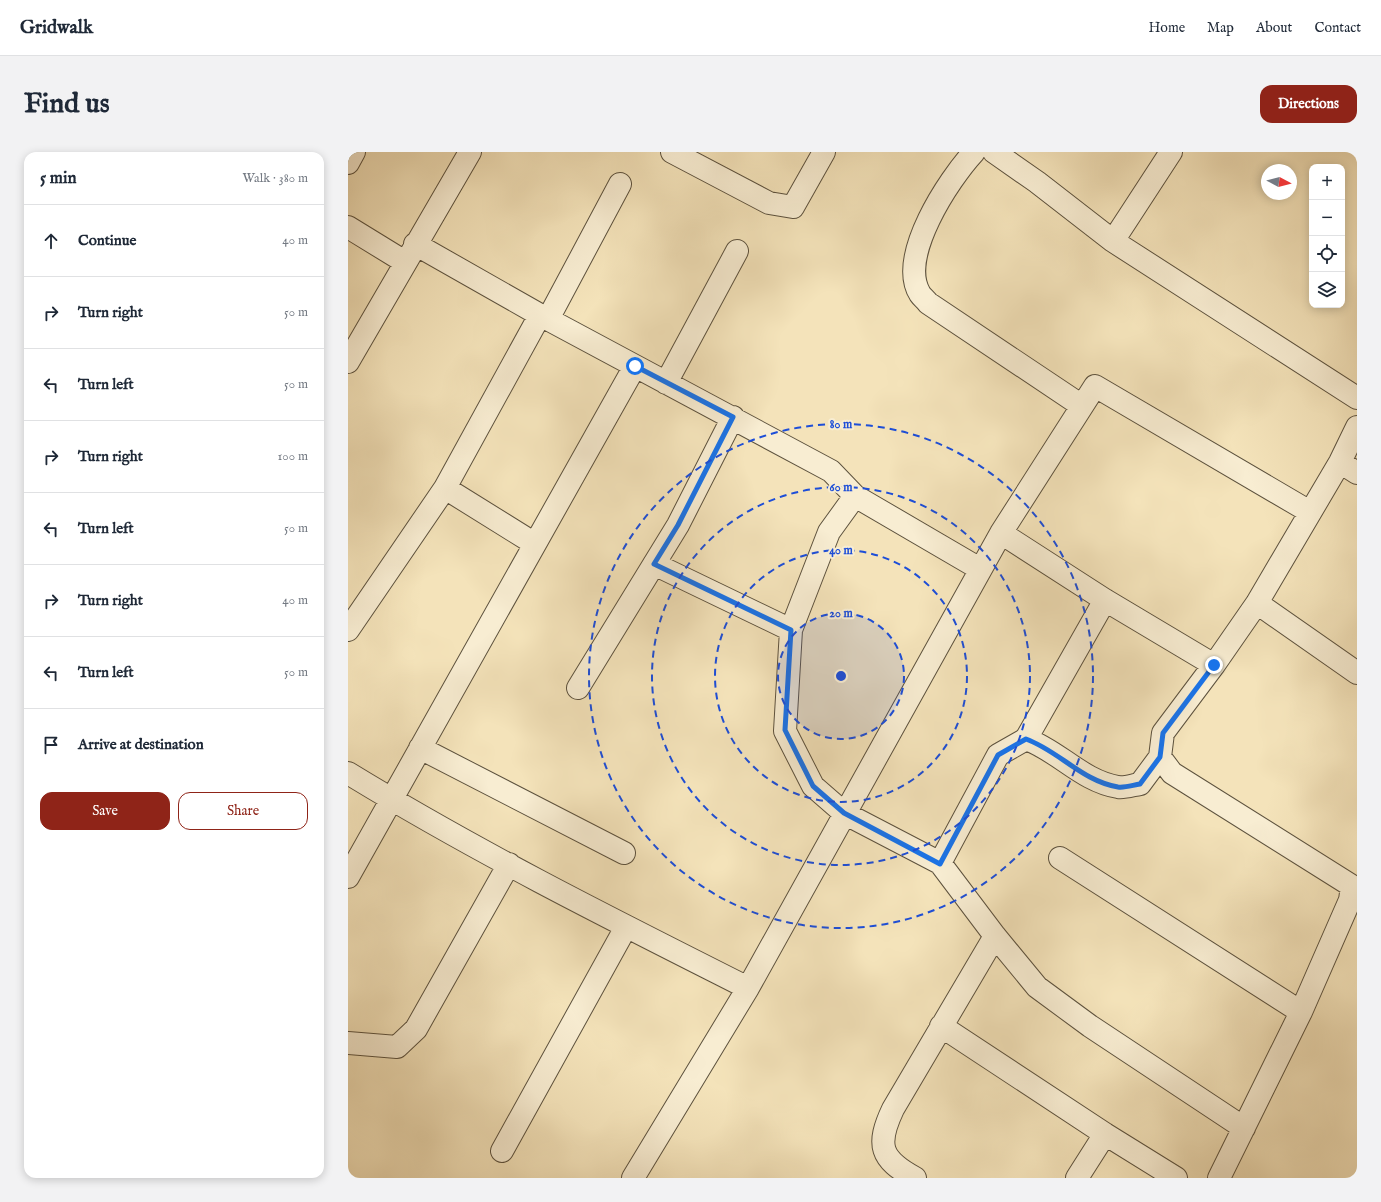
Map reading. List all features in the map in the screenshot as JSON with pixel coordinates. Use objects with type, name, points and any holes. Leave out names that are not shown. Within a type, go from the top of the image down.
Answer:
[{"type":"street","points":[[348,163],[354,152]]},
{"type":"street","points":[[348,362],[470,152]]},
{"type":"street","points":[[672,152],[769,204],[793,207],[824,152]]},
{"type":"street","points":[[974,152],[961,167],[923,230],[915,260],[916,279],[920,293],[928,303],[1082,406]]},
{"type":"street","points":[[994,152],[1037,182],[1114,241],[1357,398]]},
{"type":"street","points":[[1114,241],[1171,152]]},
{"type":"street","points":[[348,630],[445,488],[620,184]]},
{"type":"street","points":[[348,227],[410,253],[544,317],[666,383],[733,417],[831,471],[855,496],[980,570]]},
{"type":"street","points":[[666,383],[737,251]]},
{"type":"street","points":[[348,877],[635,366]]},
{"type":"street","points":[[633,1178],[748,988],[1001,533],[1095,386],[1310,512]]},
{"type":"street","points":[[578,688],[678,525],[733,417]]},
{"type":"street","points":[[1026,739],[1042,745],[1089,778],[1119,787],[1140,784],[1160,757],[1163,733],[1214,665],[1257,603],[1310,512],[1348,467],[1357,427]]},
{"type":"street","points":[[445,488],[534,544]]},
{"type":"street","points":[[855,496],[829,532],[791,630],[785,730],[813,786],[844,813],[940,864],[995,936],[1037,987],[1090,1026],[1244,1128]]},
{"type":"street","points":[[1001,533],[1105,600],[1214,665]]},
{"type":"street","points":[[654,564],[791,630]]},
{"type":"street","points":[[940,864],[998,755],[1026,739],[1105,600]]},
{"type":"street","points":[[1257,603],[1357,673]]},
{"type":"street","points":[[420,748],[624,853]]},
{"type":"street","points":[[1160,757],[1172,773],[1354,881],[1350,900],[1302,1012],[1219,1178]]},
{"type":"street","points":[[348,773],[391,799],[626,927],[748,988]]},
{"type":"street","points":[[1060,858],[1302,1012]]},
{"type":"street","points":[[348,1043],[397,1047],[416,1029],[509,864]]},
{"type":"street","points":[[502,1151],[626,927]]},
{"type":"street","points":[[915,1178],[897,1168],[885,1155],[883,1143],[886,1125],[893,1109],[995,936]]},
{"type":"street","points":[[941,1026],[1105,1134],[1176,1178]]},
{"type":"street","points":[[1077,1178],[1105,1134]]},
{"type":"route","points":[[635,366],[733,417],[678,525],[654,564],[791,630],[785,730],[813,786],[844,813],[940,864],[998,755],[1026,739],[1042,745],[1089,778],[1119,787],[1140,784],[1160,757],[1163,733],[1214,665]]}]
